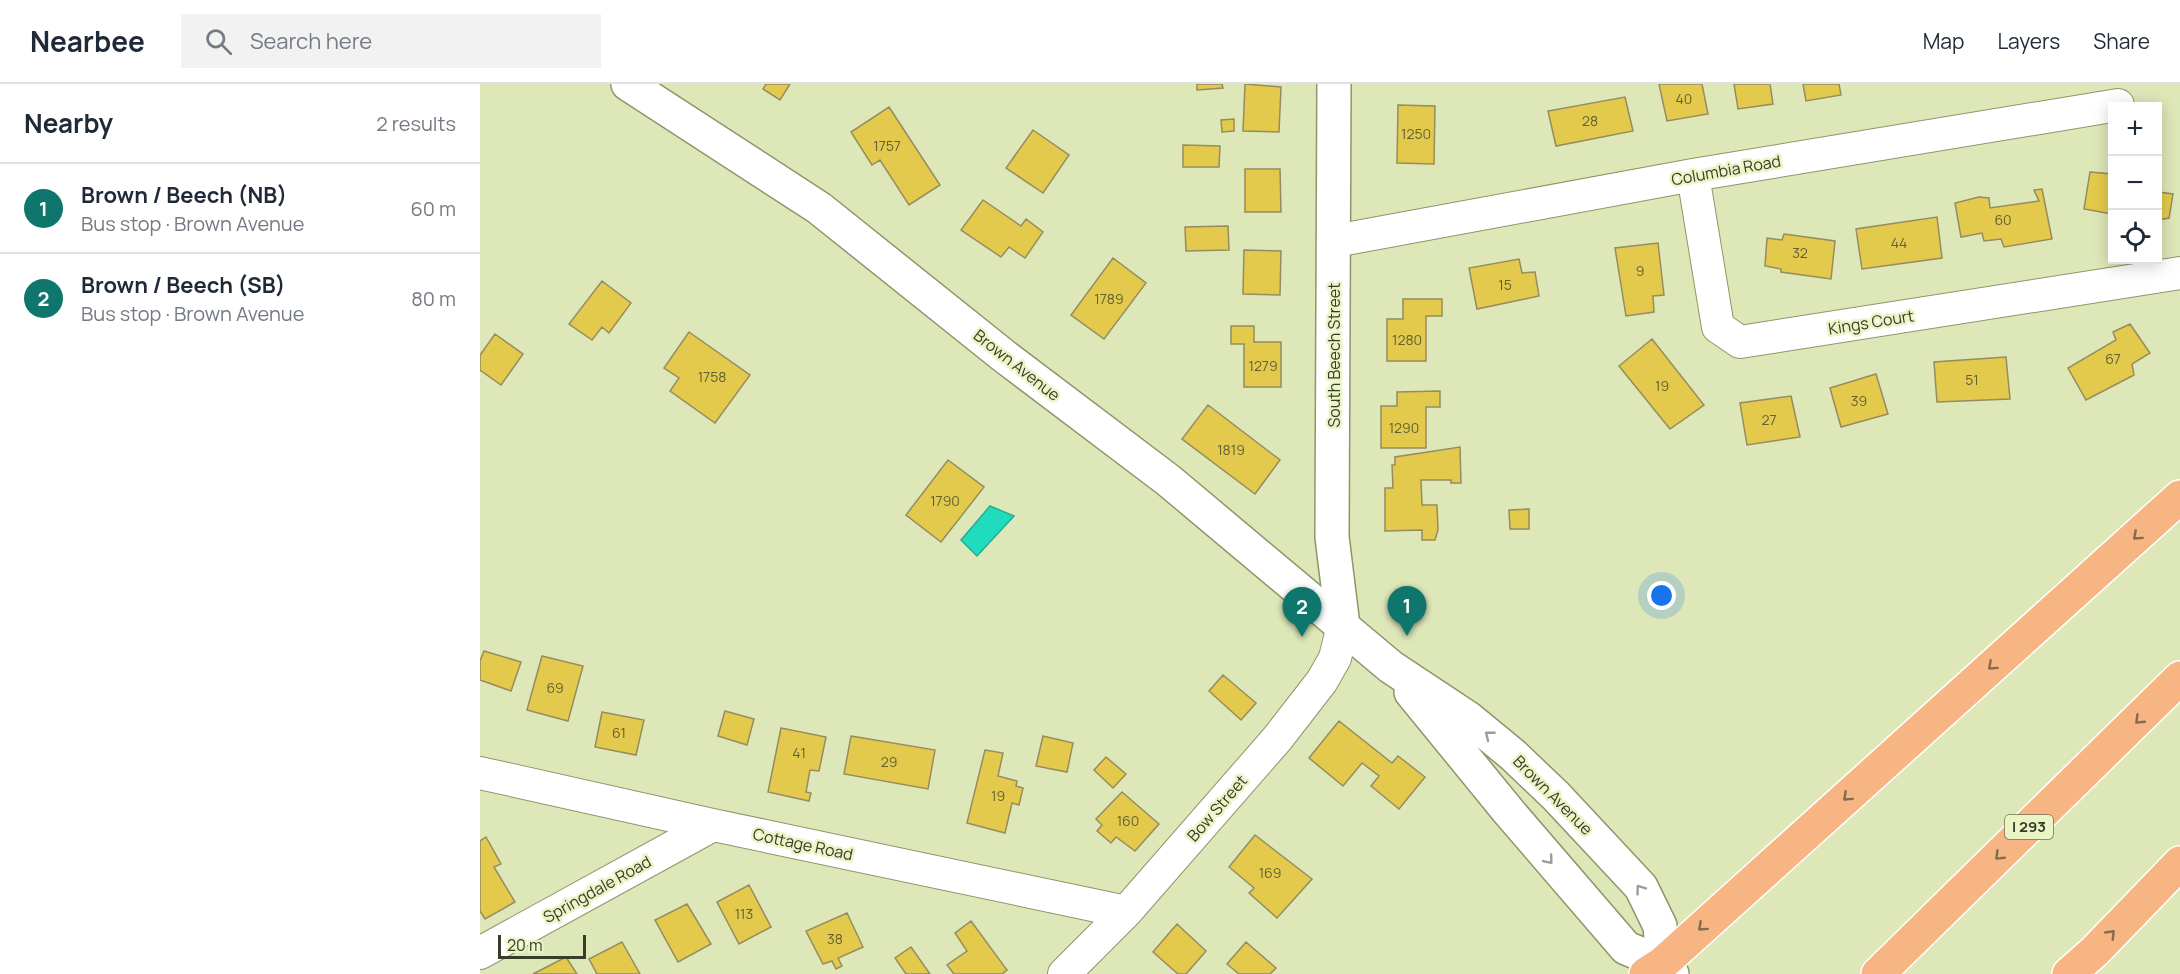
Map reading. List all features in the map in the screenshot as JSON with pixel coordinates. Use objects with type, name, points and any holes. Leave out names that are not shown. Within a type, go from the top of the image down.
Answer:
[{"type":"highway","points":[[1660,970],[2180,497]]},
{"type":"highway","name":"I 293","points":[[1878,974],[2180,678]]},
{"type":"highway","points":[[2069,974],[2095,951],[2180,863]]},
{"type":"main road","name":"Brown Avenue","points":[[628,84],[819,208],[1004,356],[1168,480],[1391,667],[1468,718],[1513,755],[1556,796],[1641,887],[1660,926],[1660,970]]},
{"type":"main road","name":"South Beech Street","points":[[1334,84],[1332,537],[1343,626]]},
{"type":"main road","name":"Brown Avenue","points":[[1391,667],[1509,812],[1626,948],[1660,970]]},
{"type":"street","name":"Columbia Road","points":[[1335,241],[1693,175],[2108,107]]},
{"type":"street","name":"Kings Court","points":[[1693,175],[1718,327],[1740,342],[2180,273]]},
{"type":"street","name":"Bow Street","points":[[1064,974],[1126,912],[1277,739],[1316,689],[1335,658],[1343,626]]},
{"type":"street","name":"Cottage Road","points":[[480,772],[713,825],[1126,912]]},
{"type":"street","name":"Springdale Road","points":[[480,953],[713,825]]},
{"type":"water","points":[[990,506],[1014,516],[977,556],[961,540]]},
{"type":"building","points":[[766,84],[790,84],[780,100],[763,89]]},
{"type":"building","points":[[1197,84],[1222,84],[1223,88],[1197,90]]},
{"type":"building","points":[[1245,84],[1281,87],[1279,132],[1243,131]]},
{"type":"building","points":[[1659,84],[1702,84],[1708,114],[1667,121]]},
{"type":"building","points":[[1734,84],[1770,84],[1773,104],[1738,109]]},
{"type":"building","points":[[1803,84],[1839,84],[1841,95],[1806,101]]},
{"type":"building","points":[[1625,97],[1633,131],[1556,146],[1548,111]]},
{"type":"building","points":[[1398,105],[1435,106],[1434,164],[1397,163]]},
{"type":"building","points":[[889,107],[940,185],[909,205],[880,160],[872,165],[851,132]]},
{"type":"building","points":[[1234,119],[1234,131],[1222,132],[1221,120]]},
{"type":"building","points":[[1033,130],[1069,155],[1043,193],[1006,168]]},
{"type":"building","points":[[1183,145],[1220,146],[1219,167],[1183,167]]},
{"type":"building","points":[[1245,169],[1280,169],[1281,212],[1245,212]]},
{"type":"building","points":[[2090,172],[2108,174],[2108,213],[2084,209]]},
{"type":"building","points":[[2042,189],[2052,239],[2004,247],[2001,239],[1984,241],[1982,233],[1961,237],[1955,203],[1979,197],[1989,198],[1990,208],[2039,201],[2034,190]]},
{"type":"building","points":[[2162,192],[2173,194],[2169,218],[2162,219]]},
{"type":"building","points":[[983,200],[1021,226],[1026,219],[1043,232],[1025,258],[1009,247],[1001,257],[961,230]]},
{"type":"building","points":[[1937,217],[1942,258],[1862,269],[1856,229]]},
{"type":"building","points":[[1228,226],[1229,250],[1186,251],[1185,227]]},
{"type":"building","points":[[1784,234],[1835,241],[1831,279],[1781,272],[1781,269],[1765,266],[1767,238],[1782,240]]},
{"type":"building","points":[[1658,243],[1664,295],[1653,296],[1654,312],[1626,316],[1615,248]]},
{"type":"building","points":[[1244,250],[1281,251],[1280,295],[1243,294]]},
{"type":"building","points":[[1113,258],[1146,283],[1104,339],[1071,315]]},
{"type":"building","points":[[1519,259],[1522,273],[1535,272],[1539,296],[1477,309],[1469,268]]},
{"type":"building","points":[[602,281],[631,303],[609,333],[602,327],[592,340],[569,324]]},
{"type":"building","points":[[1403,299],[1442,299],[1442,316],[1426,316],[1426,361],[1387,361],[1387,319],[1403,319]]},
{"type":"building","points":[[2130,324],[2150,353],[2132,364],[2134,375],[2086,400],[2068,368],[2116,340],[2113,332]]},
{"type":"building","points":[[1231,326],[1254,326],[1254,342],[1281,342],[1281,387],[1244,387],[1244,344],[1231,344]]},
{"type":"building","points":[[689,332],[750,375],[715,423],[670,391],[679,378],[664,368]]},
{"type":"building","points":[[495,334],[523,354],[501,385],[480,370],[480,355]]},
{"type":"building","points":[[1652,339],[1704,405],[1670,429],[1619,366]]},
{"type":"building","points":[[2006,357],[2010,399],[1937,402],[1934,362]]},
{"type":"building","points":[[1876,374],[1888,414],[1841,427],[1830,388]]},
{"type":"building","points":[[1440,391],[1440,407],[1426,407],[1426,448],[1381,448],[1381,406],[1397,406],[1397,392]]},
{"type":"building","points":[[1791,396],[1800,437],[1747,445],[1740,403]]},
{"type":"building","points":[[1208,405],[1280,460],[1255,494],[1182,439]]},
{"type":"building","points":[[1460,447],[1461,483],[1451,483],[1451,480],[1421,480],[1422,505],[1437,505],[1438,530],[1435,540],[1422,540],[1422,530],[1385,531],[1385,488],[1393,488],[1392,465],[1395,465],[1395,457]]},
{"type":"building","points":[[948,460],[984,487],[941,542],[906,515]]},
{"type":"building","points":[[1529,509],[1529,529],[1510,529],[1509,510]]},
{"type":"building","points":[[484,651],[521,662],[511,691],[480,680],[480,661]]},
{"type":"building","points":[[542,656],[583,666],[568,721],[527,710]]},
{"type":"building","points":[[1223,675],[1256,703],[1241,720],[1209,691]]},
{"type":"building","points":[[725,711],[754,719],[747,745],[718,736]]},
{"type":"building","points":[[602,712],[644,720],[636,755],[595,747]]},
{"type":"building","points":[[1339,721],[1392,763],[1398,756],[1425,777],[1399,809],[1371,786],[1379,776],[1362,763],[1343,786],[1309,758]]},
{"type":"building","points":[[781,728],[826,737],[819,771],[810,770],[806,792],[811,793],[809,801],[768,792]]},
{"type":"building","points":[[851,736],[935,750],[928,789],[844,774]]},
{"type":"building","points":[[1043,736],[1073,743],[1067,772],[1036,766]]},
{"type":"building","points":[[985,750],[1003,753],[998,776],[1017,781],[1016,786],[1023,788],[1019,805],[1012,803],[1005,833],[967,823]]},
{"type":"building","points":[[1106,757],[1126,774],[1113,788],[1094,770]]},
{"type":"building","points":[[1122,792],[1159,824],[1135,851],[1116,837],[1111,843],[1097,831],[1102,825],[1096,819]]},
{"type":"building","points":[[1255,835],[1312,879],[1277,918],[1249,893],[1254,888],[1229,867]]},
{"type":"building","points":[[486,837],[501,864],[494,867],[515,902],[485,919],[480,911],[480,841]]},
{"type":"building","points":[[749,885],[771,927],[739,944],[717,902]]},
{"type":"building","points":[[687,904],[711,944],[678,962],[655,920]]},
{"type":"building","points":[[847,913],[863,947],[838,958],[842,966],[836,969],[832,961],[823,964],[806,931]]},
{"type":"building","points":[[971,921],[1007,970],[1002,974],[954,974],[947,965],[967,951],[955,933]]},
{"type":"building","points":[[1177,924],[1206,951],[1186,974],[1178,974],[1153,952]]},
{"type":"building","points":[[622,942],[640,974],[597,974],[589,959]]},
{"type":"building","points":[[1246,942],[1276,968],[1270,974],[1239,974],[1227,964]]},
{"type":"building","points":[[911,947],[930,974],[906,974],[895,958]]},
{"type":"building","points":[[566,957],[577,974],[533,974]]},
{"type":"place","name":"Brown / Beech (NB)","points":[[1407,636]]},
{"type":"place","name":"Brown / Beech (SB)","points":[[1302,637]]}]
